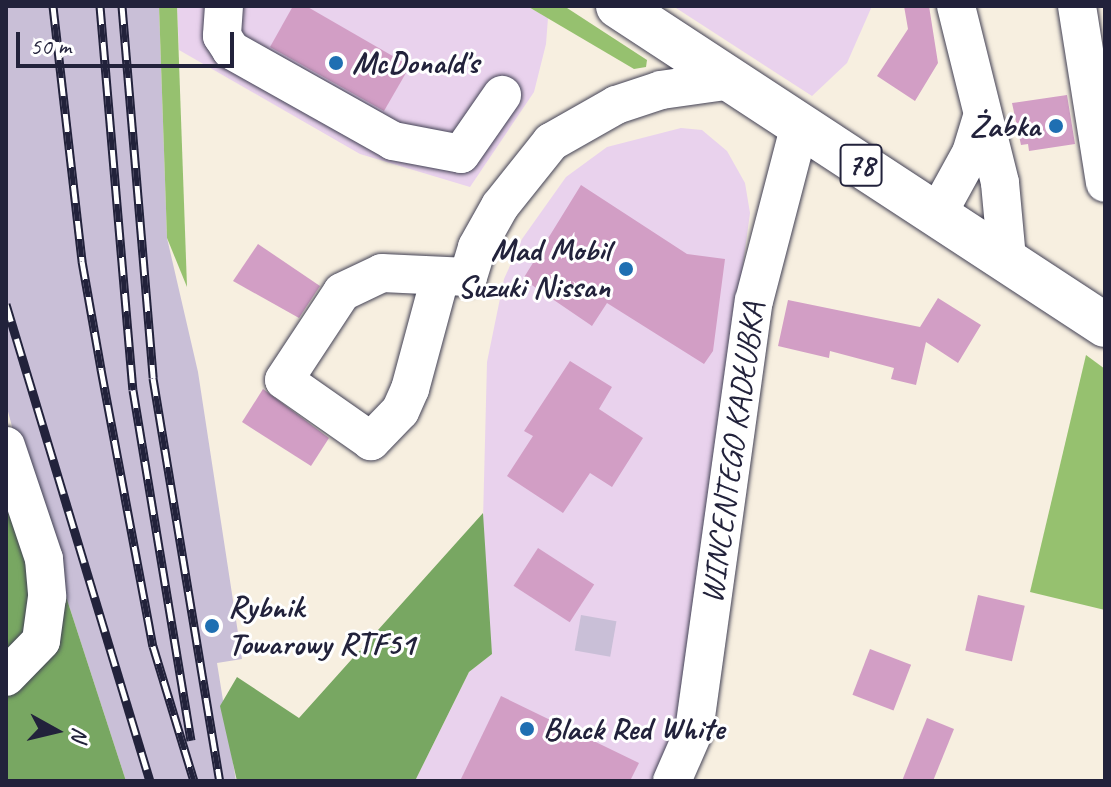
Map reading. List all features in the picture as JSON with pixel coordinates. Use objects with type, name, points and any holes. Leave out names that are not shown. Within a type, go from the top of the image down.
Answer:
[{"type":"main road","name":"78","points":[[618,6],[1007,259],[1102,315]]},
{"type":"street","points":[[956,6],[1005,211],[1007,259]]},
{"type":"street","points":[[1077,6],[1105,183]]},
{"type":"street","points":[[220,8],[222,36],[231,50],[370,132],[434,153],[461,154],[502,95]]},
{"type":"street","points":[[440,278],[410,389],[400,411],[371,441],[284,380],[342,292],[382,273],[468,277],[477,247],[500,206],[551,142],[583,120],[631,100],[731,80]]},
{"type":"street","points":[[938,213],[971,153],[982,117]]},
{"type":"street","name":"WINCENTEGO KADŁUBKA","points":[[672,781],[694,731],[754,301],[800,125]]},
{"type":"street","points":[[6,446],[44,559],[47,609],[41,641],[6,677]]},
{"type":"shaded area","points":[[6,6],[159,6],[167,238],[198,372],[242,659],[217,663],[236,781],[126,781],[18,449],[6,404]]},
{"type":"shaded area","points":[[177,6],[527,6],[548,18],[546,44],[534,92],[470,187],[360,154],[179,50]]},
{"type":"shaded area","points":[[673,6],[872,6],[847,63],[812,96]]},
{"type":"shaded area","points":[[681,128],[702,130],[727,151],[745,183],[750,213],[688,670],[667,761],[658,781],[415,781],[469,672],[492,654],[482,559],[487,362],[504,279],[522,239],[566,177],[607,147]]},
{"type":"shaded area","points":[[581,615],[616,621],[610,657],[575,650]]},
{"type":"green space","points":[[159,6],[177,6],[187,287],[167,238]]},
{"type":"green space","points":[[527,6],[564,6],[647,60],[646,67],[634,69]]},
{"type":"green space","points":[[1086,355],[1105,369],[1105,610],[1030,592]]},
{"type":"green space","points":[[6,439],[18,449],[126,781],[6,781]]},
{"type":"green space","points":[[483,513],[492,654],[469,672],[415,781],[237,781],[220,706],[237,677],[299,718]]},
{"type":"building","name":"McDonald's","points":[[293,6],[306,6],[410,66],[384,111],[270,47]]},
{"type":"building","points":[[904,6],[929,6],[938,63],[915,101],[877,76],[908,29]]},
{"type":"building","points":[[1067,95],[1075,144],[1029,151],[1028,144],[1021,145],[1012,103]]},
{"type":"building","name":"Mad Mobil Suzuki Nissan","points":[[581,185],[687,254],[725,259],[713,351],[704,364],[607,303],[592,326],[523,279]]},
{"type":"building","points":[[258,244],[320,286],[299,318],[233,281]]},
{"type":"building","points":[[938,298],[981,325],[958,363],[926,342],[916,385],[891,379],[894,368],[830,351],[829,358],[778,346],[788,300],[920,327]]},
{"type":"building","name":"Mad Mobil Suzuki Nissan","points":[[570,361],[612,387],[599,409],[643,438],[612,487],[590,473],[563,513],[507,476],[533,436],[524,431]]},
{"type":"building","points":[[263,389],[329,438],[311,466],[242,422]]},
{"type":"building","points":[[538,548],[594,584],[570,622],[513,586]]},
{"type":"building","points":[[978,595],[1025,606],[1012,661],[965,651]]},
{"type":"building","points":[[870,649],[911,665],[894,711],[852,695]]},
{"type":"building","name":"Black Red White","points":[[501,696],[639,763],[630,781],[460,781]]},
{"type":"building","points":[[927,718],[954,729],[933,781],[902,781]]},
{"type":"railway","points":[[53,6],[82,261],[101,369],[153,646],[194,781]]},
{"type":"railway","points":[[100,6],[133,390],[191,740]]},
{"type":"railway","points":[[122,6],[153,378],[220,781]]},
{"type":"railway","points":[[6,304],[150,781]]},
{"type":"place","name":"McDonald's","points":[[336,63]]},
{"type":"place","name":"Żabka","points":[[1056,126]]},
{"type":"place","name":"Mad Mobil Suzuki Nissan","points":[[626,269]]},
{"type":"place","name":"Rybnik Towarowy RTF51","points":[[212,626]]},
{"type":"place","name":"Black Red White","points":[[527,729]]}]
